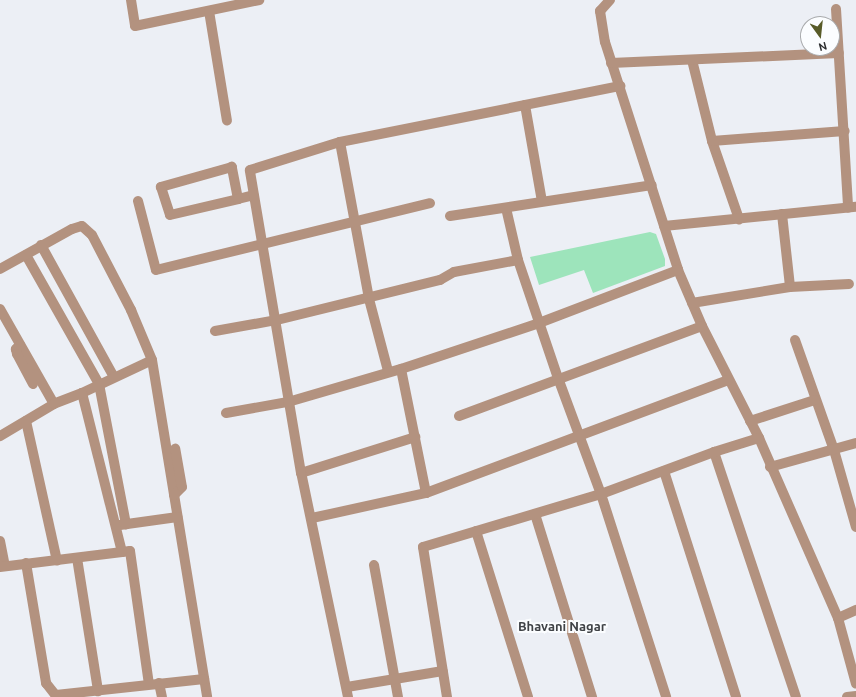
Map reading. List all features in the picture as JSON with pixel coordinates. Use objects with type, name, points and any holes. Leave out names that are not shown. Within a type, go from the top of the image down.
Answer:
[{"type":"street","points":[[131,0],[136,26],[259,0]]},
{"type":"street","points":[[610,0],[600,11],[611,63],[620,86],[678,270],[702,326],[758,438],[838,618],[856,684]]},
{"type":"street","points":[[836,9],[836,16]]},
{"type":"street","points":[[209,11],[227,121]]},
{"type":"street","points":[[611,63],[800,55]]},
{"type":"street","points":[[664,226],[852,208],[844,131],[839,56]]},
{"type":"street","points":[[692,60],[712,141],[739,219]]},
{"type":"street","points":[[443,671],[395,679],[348,692],[312,518],[301,473],[288,402],[277,320],[250,170],[340,142],[620,86]]},
{"type":"street","points":[[525,105],[542,201]]},
{"type":"street","points":[[712,141],[844,131]]},
{"type":"street","points":[[340,142],[357,220],[369,299],[388,371]]},
{"type":"street","points":[[238,199],[232,167],[161,187],[170,215],[238,199],[254,195]]},
{"type":"street","points":[[450,216],[652,185]]},
{"type":"street","points":[[138,201],[156,270],[430,203]]},
{"type":"street","points":[[506,208],[518,260],[558,378],[601,494],[666,697]]},
{"type":"street","points":[[782,214],[790,287]]},
{"type":"street","points":[[0,269],[41,245],[72,229],[82,226],[92,235],[131,310],[152,360],[207,697]]},
{"type":"street","points":[[41,245],[114,376]]},
{"type":"street","points":[[26,255],[99,384],[126,524]]},
{"type":"street","points":[[215,330],[277,320],[369,299],[440,280],[454,272],[518,260]]},
{"type":"street","points":[[226,413],[288,402],[388,371],[401,369],[539,323],[678,270]]},
{"type":"street","points":[[692,303],[790,287],[849,284]]},
{"type":"street","points":[[0,309],[54,404]]},
{"type":"street","points":[[459,416],[558,378],[702,326]]},
{"type":"street","points":[[795,340],[834,450],[856,528]]},
{"type":"street","points":[[20,345],[16,349],[17,354],[33,384]]},
{"type":"street","points":[[0,436],[54,404],[82,393],[114,376],[152,360]]},
{"type":"street","points":[[401,369],[426,493]]},
{"type":"street","points":[[312,518],[426,493],[580,437],[728,380]]},
{"type":"street","points":[[82,393],[114,526],[122,552]]},
{"type":"street","points":[[750,421],[815,400]]},
{"type":"street","points":[[26,421],[57,561]]},
{"type":"street","points":[[301,473],[414,437]]},
{"type":"street","points":[[447,697],[423,547],[601,494],[714,452],[758,438]]},
{"type":"street","points":[[770,467],[856,444]]},
{"type":"street","points":[[174,449],[182,487],[174,495]]},
{"type":"street","points":[[714,452],[796,697]]},
{"type":"street","points":[[664,471],[736,697]]},
{"type":"street","points":[[535,514],[592,697]]},
{"type":"street","points":[[114,526],[177,517]]},
{"type":"street","points":[[476,530],[528,697]]},
{"type":"street","points":[[0,541],[2,566],[26,562],[57,561],[130,551],[154,684],[162,697]]},
{"type":"street","points":[[76,558],[105,693]]},
{"type":"street","points":[[26,562],[46,683],[56,696],[105,693],[154,684],[204,679]]},
{"type":"street","points":[[374,565],[398,697]]},
{"type":"street","points":[[838,618],[856,610]]},
{"type":"street","points":[[847,697],[856,696]]},
{"type":"green space","points":[[650,232],[656,234],[665,259],[665,266],[593,293],[584,270],[539,285],[530,257]]},
{"type":"district","name":"Bhavani Nagar","points":[[562,626]]}]
